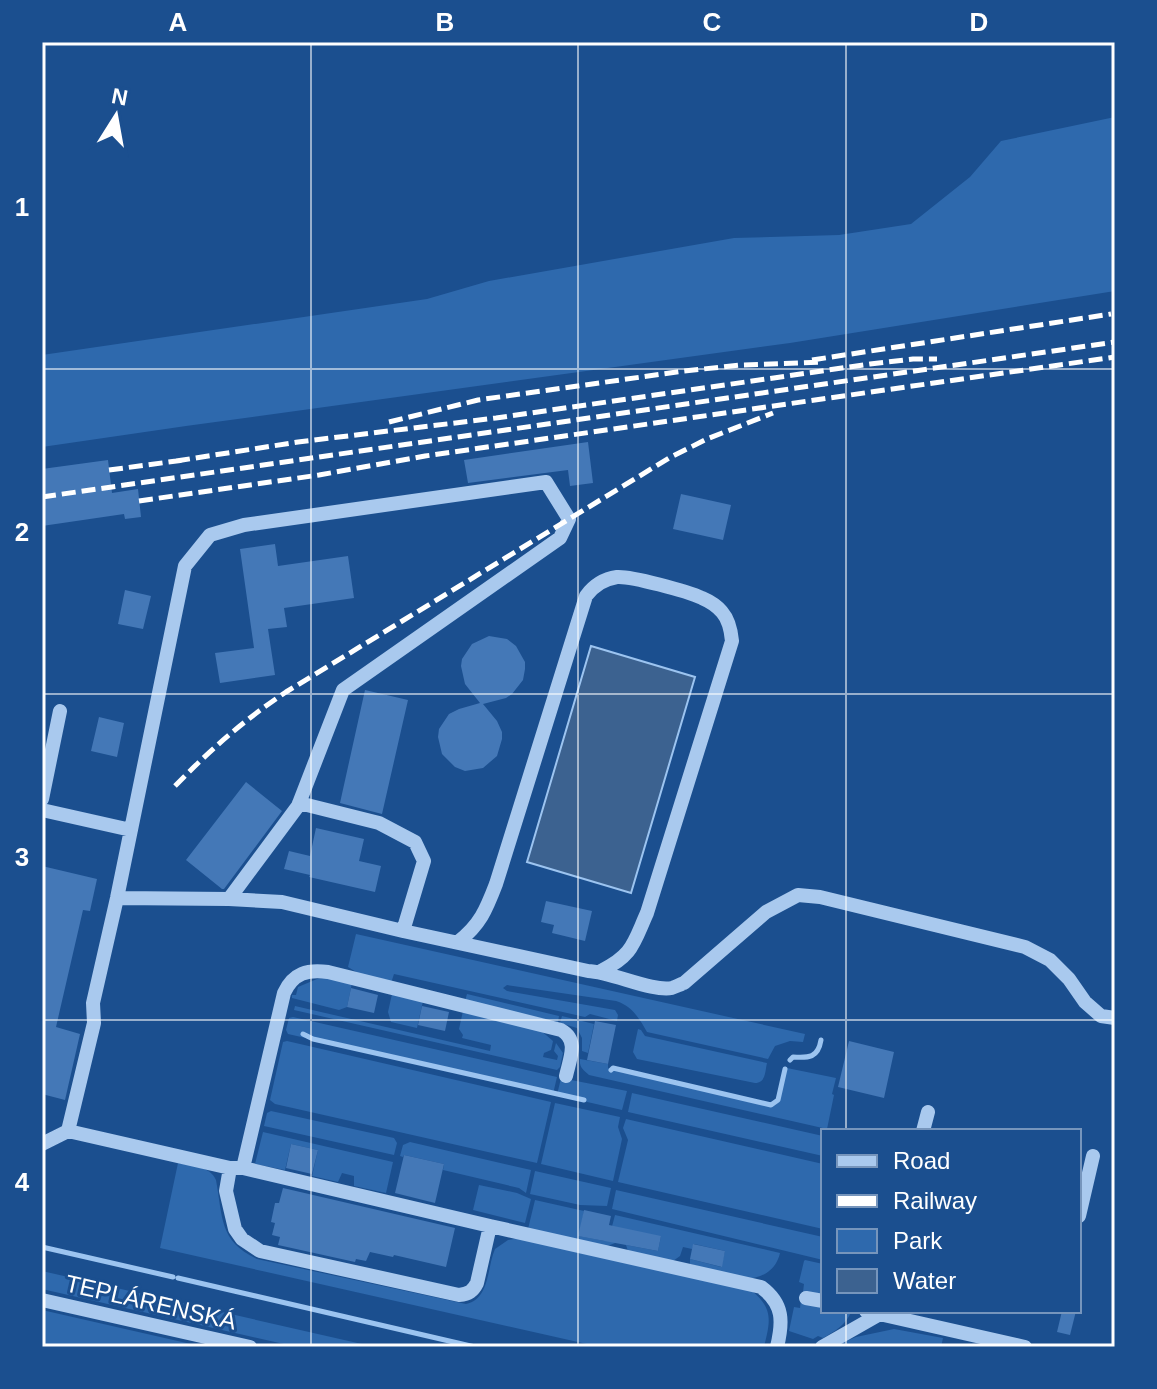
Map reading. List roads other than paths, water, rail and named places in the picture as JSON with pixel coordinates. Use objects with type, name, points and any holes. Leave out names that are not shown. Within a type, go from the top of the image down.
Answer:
[{"type":"street","points":[[68,1131],[94,1023],[93,1003],[185,566],[210,535],[244,525],[546,482],[569,519],[560,538],[343,690],[299,803],[229,899]]},
{"type":"street","points":[[458,942],[481,921],[496,884],[586,596],[593,586],[605,580],[632,578],[701,597],[715,605],[724,613],[732,641],[647,913],[632,948],[619,962],[601,971]]},
{"type":"street","points":[[42,799],[60,711]]},
{"type":"street","points":[[299,803],[379,823],[415,842],[424,861],[403,931]]},
{"type":"street","points":[[42,810],[131,830]]},
{"type":"street","points":[[117,898],[282,902],[403,931],[588,971],[601,971],[650,986],[672,988],[684,983],[766,912],[798,895],[820,897],[1025,947],[1050,960],[1069,979],[1085,1002],[1101,1016],[1115,1018]]},
{"type":"street","points":[[490,1226],[477,1283],[467,1294],[459,1295],[271,1255],[242,1239],[235,1229],[226,1191],[237,1168],[288,983],[307,971],[328,972],[561,1030],[571,1037],[572,1043],[566,1076]]},
{"type":"street","points":[[924,1129],[928,1112]]},
{"type":"street","points":[[42,1144],[68,1131],[761,1287],[775,1301],[781,1318],[777,1347]]},
{"type":"street","points":[[1081,1207],[1093,1156]]},
{"type":"street","points":[[806,1298],[821,1301]]},
{"type":"street","name":"TEPLÁRENSKÁ","points":[[42,1300],[250,1347]]},
{"type":"street","points":[[822,1347],[874,1313]]},
{"type":"street","points":[[880,1313],[1025,1347]]},
{"type":"water","points":[[591,646],[695,677],[631,893],[527,862]]},
{"type":"waterway","points":[[303,1034],[313,1039],[584,1100]]},
{"type":"waterway","points":[[790,1060],[793,1057],[812,1056],[821,1040]]},
{"type":"waterway","points":[[611,1070],[771,1105],[778,1100],[785,1069]]},
{"type":"waterway","points":[[42,1247],[173,1277]]},
{"type":"waterway","points":[[178,1278],[475,1347]]},
{"type":"railway","points":[[812,360],[1111,314]]},
{"type":"railway","points":[[42,497],[1115,342]]},
{"type":"railway","points":[[139,501],[425,456],[1115,357]]},
{"type":"railway","points":[[176,461],[870,364],[937,359]]},
{"type":"railway","points":[[389,422],[478,400],[684,371],[823,362]]},
{"type":"railway","points":[[175,786],[228,736],[286,692],[669,458],[773,413]]},
{"type":"railway","points":[[109,470],[184,460]]}]
